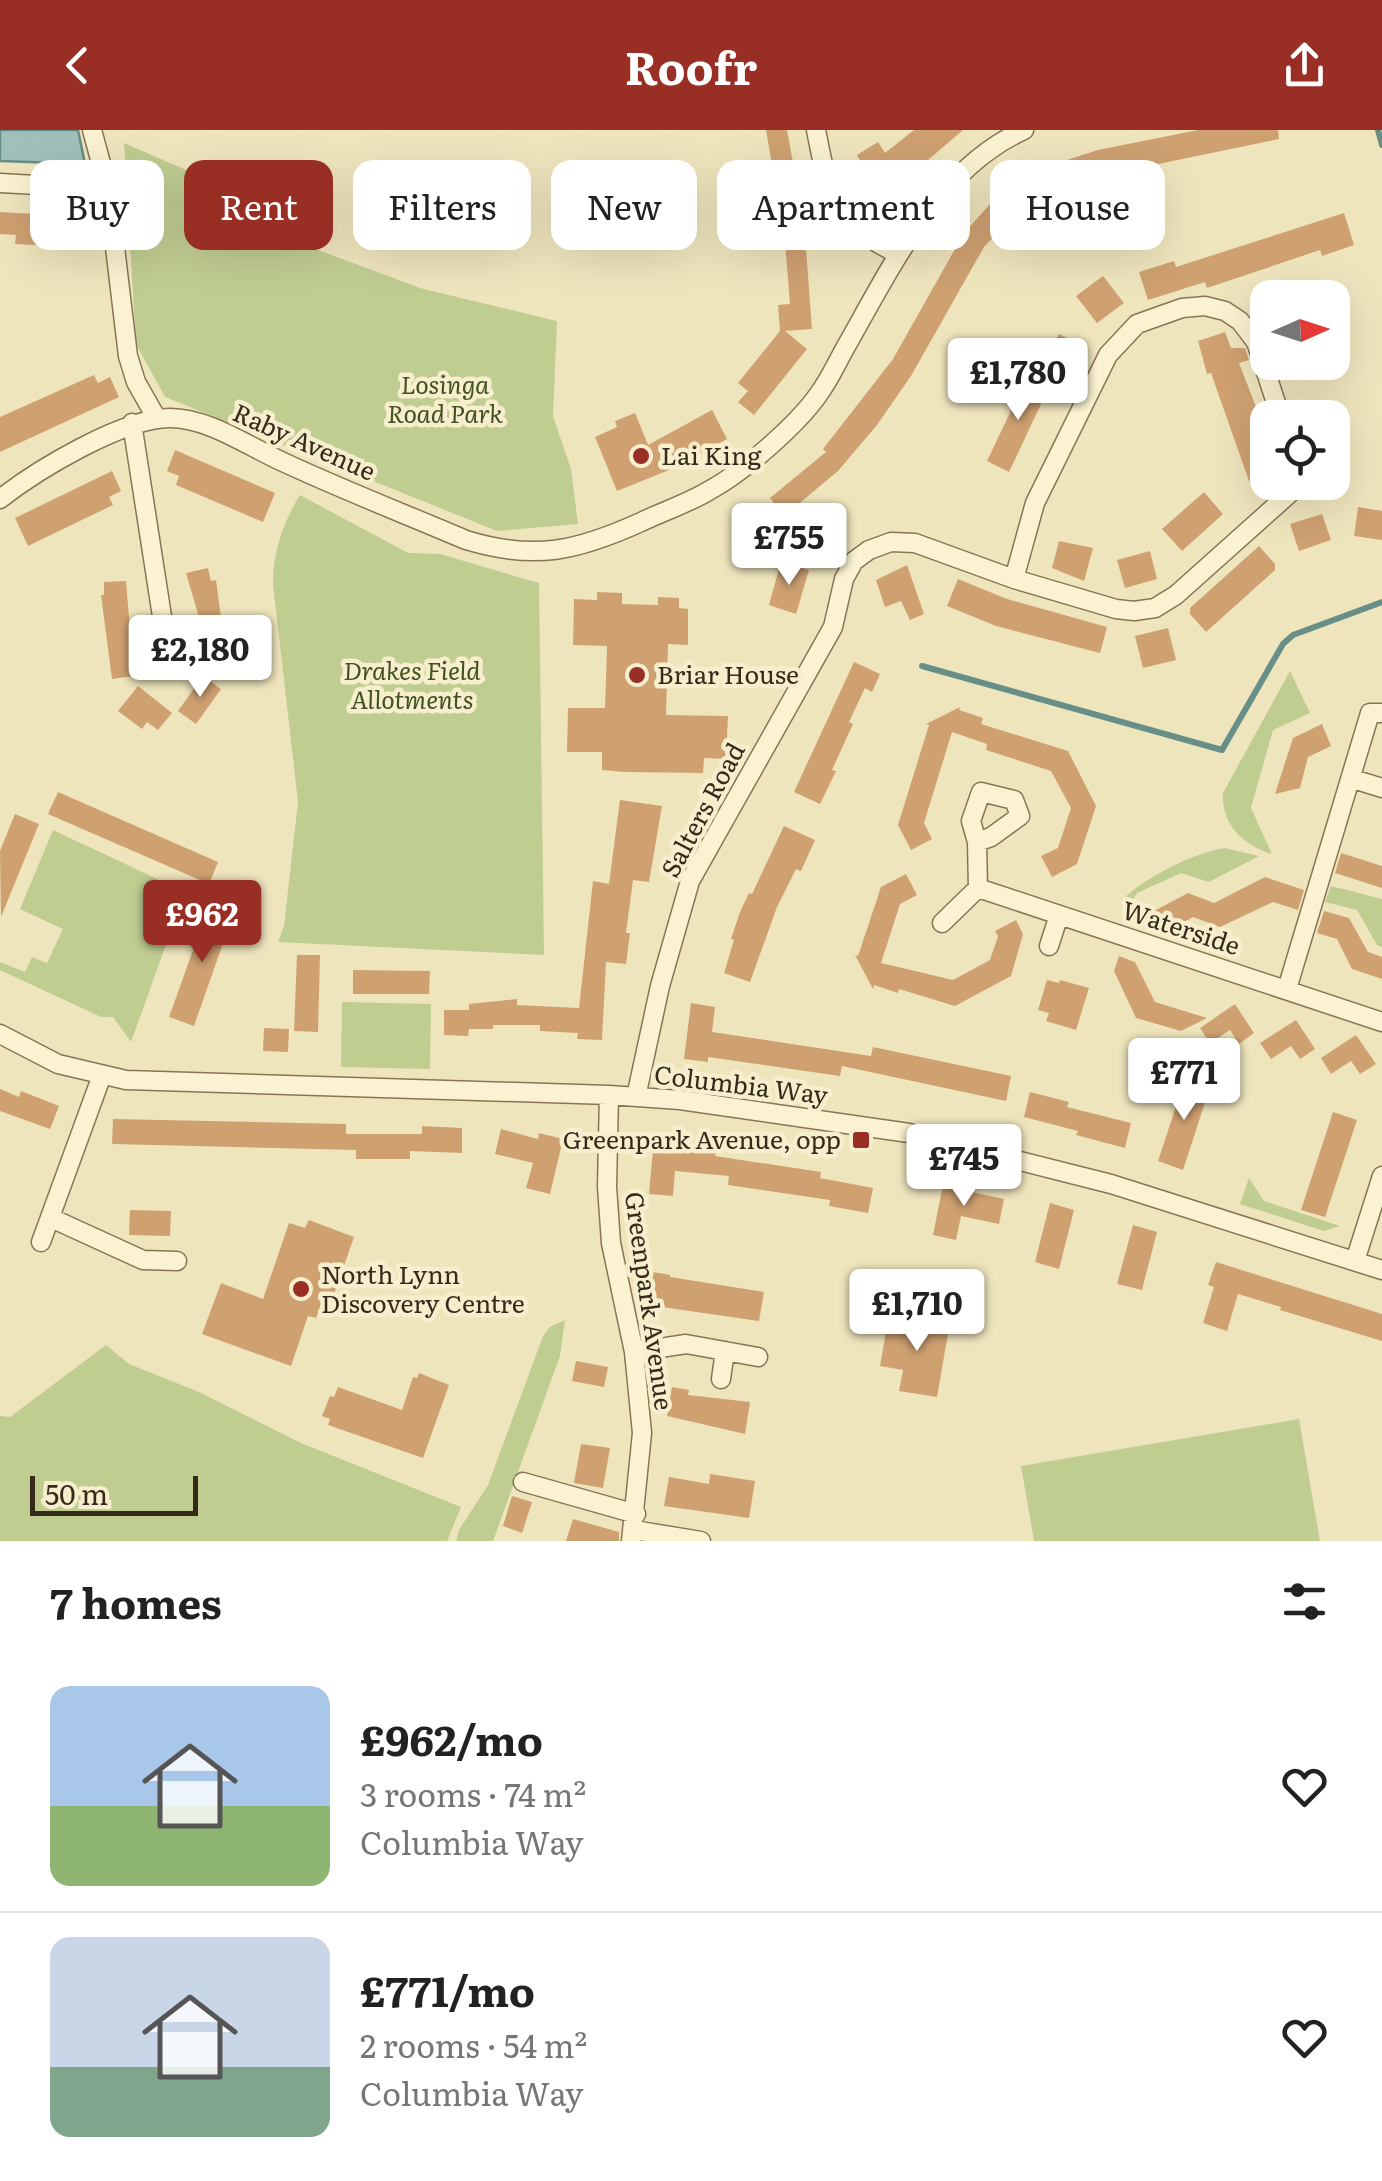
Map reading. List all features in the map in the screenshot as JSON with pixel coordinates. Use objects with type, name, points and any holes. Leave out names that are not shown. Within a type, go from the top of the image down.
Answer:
[{"type":"street","points":[[92,130],[100,160]]},
{"type":"street","points":[[816,130],[824,169],[840,214],[864,237],[898,254]]},
{"type":"street","name":"Raby Avenue","points":[[0,499],[24,480],[132,423],[157,418],[186,419],[496,550],[528,554],[599,541],[712,490],[765,450],[818,397],[898,254],[954,182],[995,143],[1024,130]]},
{"type":"street","points":[[0,183],[30,185]]},
{"type":"street","points":[[115,250],[128,356],[136,382],[157,418]]},
{"type":"street","points":[[1274,400],[1256,342],[1240,321],[1225,311],[1205,306],[1182,308],[1137,324],[1108,355],[1035,503],[1014,579],[1116,609],[1155,608],[1176,595],[1282,500]]},
{"type":"street","points":[[132,423],[170,668]]},
{"type":"street","name":"Salters Road","points":[[636,1097],[660,986],[690,882],[832,626],[844,579],[854,561],[891,542],[915,542],[1014,579]]},
{"type":"street","points":[[1287,989],[1370,713],[1382,713]]},
{"type":"street","points":[[1352,779],[1382,788]]},
{"type":"street","points":[[942,923],[978,888],[978,842]]},
{"type":"street","name":"Waterside","points":[[978,888],[1382,1022]]},
{"type":"street","points":[[1049,946],[1059,915]]},
{"type":"street","name":"Columbia Way","points":[[0,1034],[58,1064],[126,1080],[609,1095],[680,1100],[909,1133],[1111,1184],[1382,1270]]},
{"type":"street","points":[[41,1242],[102,1075]]},
{"type":"street","name":"Greenpark Avenue","points":[[609,1095],[607,1187],[611,1243],[634,1352],[642,1433],[634,1528]]},
{"type":"street","points":[[1355,1261],[1382,1176]]},
{"type":"street","points":[[51,1218],[142,1260],[177,1261]]},
{"type":"street","points":[[634,1352],[672,1344],[758,1357]]},
{"type":"street","points":[[721,1379],[725,1351]]},
{"type":"street","points":[[523,1482],[634,1528],[701,1541]]},
{"type":"green space","name":"Losinga Road Park","points":[[124,143],[163,160],[125,160]]},
{"type":"green space","name":"Losinga Road Park","points":[[164,160],[184,169],[184,250],[318,250],[420,288],[557,321],[553,416],[571,469],[578,524],[497,531],[165,397],[136,344],[130,250],[164,250]]},
{"type":"green space","name":"Drakes Field Allotments","points":[[300,495],[408,553],[440,554],[539,583],[544,955],[278,942],[284,926],[298,802],[273,572],[280,538]]},
{"type":"green space","points":[[1290,671],[1310,713],[1273,730],[1251,808],[1272,854],[1236,832],[1226,814],[1223,793]]},
{"type":"green space","points":[[53,830],[185,892],[131,1042],[113,1017],[101,1017],[0,970],[0,962],[25,972],[32,957],[47,963],[63,929],[20,909]]},
{"type":"green space","points":[[1225,848],[1259,856],[1209,882],[1181,873],[1137,893],[1129,907],[1125,897],[1147,881],[1186,860]]},
{"type":"green space","points":[[1331,886],[1382,899],[1382,947],[1377,945],[1357,910],[1325,902]]},
{"type":"green space","points":[[342,1002],[431,1004],[430,1069],[341,1067]]},
{"type":"green space","points":[[1249,1178],[1264,1201],[1340,1226],[1324,1231],[1240,1204]]},
{"type":"green space","points":[[565,1320],[560,1356],[493,1541],[456,1541],[488,1485],[543,1336],[550,1327]]},
{"type":"green space","points":[[106,1345],[129,1364],[199,1392],[301,1443],[461,1507],[447,1541],[0,1541],[0,1416],[10,1417]]},
{"type":"green space","points":[[1299,1419],[1320,1541],[1034,1541],[1021,1466]]},
{"type":"water","points":[[0,130],[78,130],[84,160],[30,162],[0,161]]},
{"type":"building","points":[[766,130],[787,130],[793,160],[771,160]]},
{"type":"building","points":[[914,130],[963,130],[928,160],[860,160],[857,155],[878,142],[885,153]]},
{"type":"building","points":[[1198,130],[1278,130],[1279,139],[1165,163],[1067,160]]},
{"type":"building","points":[[990,204],[990,241],[911,376],[838,471],[784,516],[770,498],[826,452],[823,449],[893,359],[954,250],[970,250],[970,226]]},
{"type":"building","points":[[0,212],[30,214],[30,245],[15,244],[16,235],[0,234]]},
{"type":"building","points":[[1344,213],[1354,245],[1322,256],[1320,250],[1207,288],[1205,282],[1148,300],[1139,272],[1174,261],[1176,267]]},
{"type":"building","points":[[786,250],[806,250],[812,329],[785,331],[807,349],[754,415],[738,402],[748,391],[738,383],[780,331],[778,305],[790,304]]},
{"type":"building","points":[[1103,276],[1124,303],[1097,323],[1076,296]]},
{"type":"building","points":[[1225,332],[1231,348],[1245,348],[1249,360],[1239,363],[1253,400],[1250,400],[1250,481],[1211,373],[1207,374],[1198,341]]},
{"type":"building","points":[[1059,334],[1089,349],[1073,379],[1043,364]]},
{"type":"building","points":[[94,375],[98,383],[110,377],[119,397],[0,452],[0,417]]},
{"type":"building","points":[[1028,375],[1050,385],[1009,472],[987,461]]},
{"type":"building","points":[[712,410],[727,439],[669,470],[617,491],[595,437],[617,427],[615,421],[635,413],[648,445]]},
{"type":"building","points":[[175,450],[275,493],[263,522],[176,485],[179,476],[167,471]]},
{"type":"building","points":[[112,471],[121,491],[109,497],[113,505],[28,546],[15,518]]},
{"type":"building","points":[[1204,492],[1223,514],[1182,551],[1162,529]]},
{"type":"building","points":[[1358,507],[1382,511],[1382,540],[1354,536]]},
{"type":"building","points":[[1322,514],[1331,540],[1299,551],[1290,524]]},
{"type":"building","points":[[1059,541],[1093,548],[1084,581],[1052,568]]},
{"type":"building","points":[[1259,546],[1275,564],[1275,570],[1206,632],[1190,614],[1190,608]]},
{"type":"building","points":[[1150,551],[1157,579],[1125,588],[1117,560]]},
{"type":"building","points":[[781,562],[809,570],[796,614],[769,605]]},
{"type":"building","points":[[907,565],[924,614],[910,620],[901,601],[885,607],[876,580]]},
{"type":"building","points":[[208,568],[211,581],[216,580],[227,663],[205,666],[198,614],[186,573]]},
{"type":"building","points":[[958,579],[1007,599],[1107,627],[1100,653],[996,626],[947,606]]},
{"type":"building","points":[[126,581],[134,676],[112,679],[101,595],[104,582]]},
{"type":"building","name":"Briar House","points":[[597,592],[622,593],[622,604],[658,605],[658,597],[679,598],[679,608],[688,609],[688,645],[668,644],[666,715],[728,716],[726,759],[704,758],[703,773],[624,772],[602,770],[602,752],[567,752],[568,708],[605,708],[607,646],[573,645],[574,599],[597,600]]},
{"type":"building","points":[[1168,628],[1176,660],[1143,668],[1135,636]]},
{"type":"building","points":[[854,662],[880,674],[872,692],[865,688],[849,722],[853,724],[820,804],[794,792]]},
{"type":"building","points":[[203,676],[221,689],[196,724],[178,711]]},
{"type":"building","points":[[138,686],[172,713],[158,730],[147,722],[142,729],[118,711]]},
{"type":"building","points":[[960,707],[959,710],[983,718],[981,724],[1068,751],[1096,806],[1077,864],[1052,877],[1041,856],[1058,848],[1071,808],[1051,771],[986,750],[987,744],[952,732],[924,823],[932,839],[911,850],[898,825],[929,725],[926,724]]},
{"type":"building","points":[[1322,724],[1331,746],[1308,757],[1300,788],[1275,794],[1293,738]]},
{"type":"building","points":[[58,792],[218,862],[209,884],[48,814]]},
{"type":"building","points":[[620,800],[662,806],[649,882],[633,880],[626,964],[606,962],[602,1040],[577,1039],[578,1033],[540,1031],[540,1025],[493,1025],[493,1029],[469,1029],[468,1036],[444,1035],[444,1010],[469,1010],[469,1004],[517,999],[517,1005],[579,1008],[593,881],[609,884]]},
{"type":"building","points":[[15,814],[39,824],[1,917],[0,851]]},
{"type":"building","points":[[784,826],[815,840],[801,871],[796,869],[777,907],[750,982],[724,973],[734,940],[731,939],[740,912]]},
{"type":"building","points":[[1341,853],[1382,866],[1382,888],[1335,873]]},
{"type":"building","points":[[906,874],[917,895],[900,904],[881,963],[953,980],[990,960],[998,936],[995,931],[1016,920],[1023,934],[1011,976],[955,1006],[899,989],[898,993],[874,985],[873,989],[855,955],[858,956],[881,887]]},
{"type":"building","points":[[1265,877],[1304,890],[1298,910],[1273,902],[1220,927],[1193,917],[1166,932],[1150,927],[1154,911],[1188,893],[1214,903]]},
{"type":"building","points":[[210,903],[234,912],[194,1026],[169,1017]]},
{"type":"building","points":[[1324,911],[1349,918],[1368,952],[1382,957],[1382,979],[1352,969],[1337,939],[1317,933]]},
{"type":"building","points":[[297,955],[320,955],[318,1032],[294,1031]]},
{"type":"building","points":[[1119,956],[1135,962],[1155,1002],[1207,1018],[1181,1031],[1136,1018],[1114,971]]},
{"type":"building","points":[[353,970],[430,971],[429,994],[353,994]]},
{"type":"building","points":[[1047,980],[1089,988],[1076,1030],[1046,1021],[1049,1013],[1038,1010]]},
{"type":"building","points":[[691,1003],[715,1007],[712,1032],[871,1056],[873,1047],[1011,1076],[1006,1101],[842,1066],[840,1076],[708,1057],[708,1062],[684,1059]]},
{"type":"building","points":[[1235,1004],[1254,1033],[1239,1044],[1230,1030],[1210,1043],[1200,1028]]},
{"type":"building","points":[[1296,1020],[1315,1049],[1300,1059],[1291,1046],[1271,1059],[1260,1043]]},
{"type":"building","points":[[264,1028],[289,1029],[288,1052],[263,1051]]},
{"type":"building","points":[[1356,1035],[1376,1064],[1360,1074],[1351,1061],[1331,1074],[1321,1058]]},
{"type":"building","points":[[1186,1076],[1211,1084],[1183,1170],[1158,1161]]},
{"type":"building","points":[[0,1089],[19,1097],[21,1091],[59,1106],[50,1129],[0,1111]]},
{"type":"building","points":[[1030,1092],[1069,1102],[1067,1107],[1131,1123],[1125,1148],[1024,1117]]},
{"type":"building","points":[[1333,1112],[1357,1120],[1325,1217],[1301,1210]]},
{"type":"building","points":[[113,1119],[346,1124],[346,1134],[422,1134],[422,1126],[462,1128],[462,1153],[410,1151],[410,1159],[356,1159],[356,1150],[112,1144]]},
{"type":"building","points":[[501,1129],[538,1139],[539,1133],[563,1139],[550,1194],[526,1188],[533,1163],[495,1154]]},
{"type":"building","points":[[654,1138],[679,1140],[678,1146],[716,1150],[715,1156],[821,1172],[820,1178],[873,1188],[868,1213],[829,1206],[830,1200],[728,1185],[729,1176],[675,1171],[673,1196],[649,1194]]},
{"type":"building","points":[[944,1180],[969,1186],[967,1191],[1004,1199],[999,1224],[961,1216],[956,1240],[933,1235]]},
{"type":"building","points":[[1050,1203],[1074,1210],[1059,1269],[1035,1262]]},
{"type":"building","points":[[130,1210],[171,1211],[170,1236],[129,1235]]},
{"type":"building","name":"North Lynn Discovery Centre","points":[[309,1220],[354,1237],[333,1297],[325,1294],[316,1318],[308,1316],[291,1366],[202,1334],[221,1283],[263,1299],[289,1223],[305,1228]]},
{"type":"building","points":[[1133,1225],[1157,1232],[1142,1290],[1117,1284]]},
{"type":"building","points":[[1216,1262],[1382,1314],[1382,1341],[1238,1294],[1227,1331],[1203,1323],[1214,1287],[1208,1285]]},
{"type":"building","points":[[653,1272],[764,1292],[759,1321],[648,1305]]},
{"type":"building","points":[[912,1315],[950,1322],[937,1397],[899,1391],[903,1370],[880,1366],[887,1326],[909,1330]]},
{"type":"building","points":[[576,1361],[608,1367],[604,1387],[572,1381]]},
{"type":"building","points":[[419,1373],[449,1385],[423,1458],[328,1425],[330,1419],[322,1416],[338,1387],[402,1410],[413,1377],[417,1378]]},
{"type":"building","points":[[672,1387],[689,1390],[688,1395],[750,1402],[745,1434],[667,1416]]},
{"type":"building","points":[[581,1444],[610,1448],[603,1488],[574,1483]]},
{"type":"building","points":[[710,1474],[755,1481],[749,1518],[664,1506],[669,1477],[709,1484]]},
{"type":"building","points":[[512,1496],[532,1502],[522,1533],[503,1526]]},
{"type":"building","points":[[573,1519],[619,1532],[619,1541],[566,1541]]},
{"type":"waterway","points":[[1378,130],[1382,145]]},
{"type":"waterway","points":[[922,666],[1222,750],[1283,644],[1293,635],[1382,602]]},
{"type":"place","name":"Lai King","points":[[641,456]]},
{"type":"place","name":"Briar House","points":[[637,675]]},
{"type":"place","name":"Greenpark Avenue, opp","points":[[861,1140]]},
{"type":"place","name":"North Lynn Discovery Centre","points":[[301,1289]]}]
